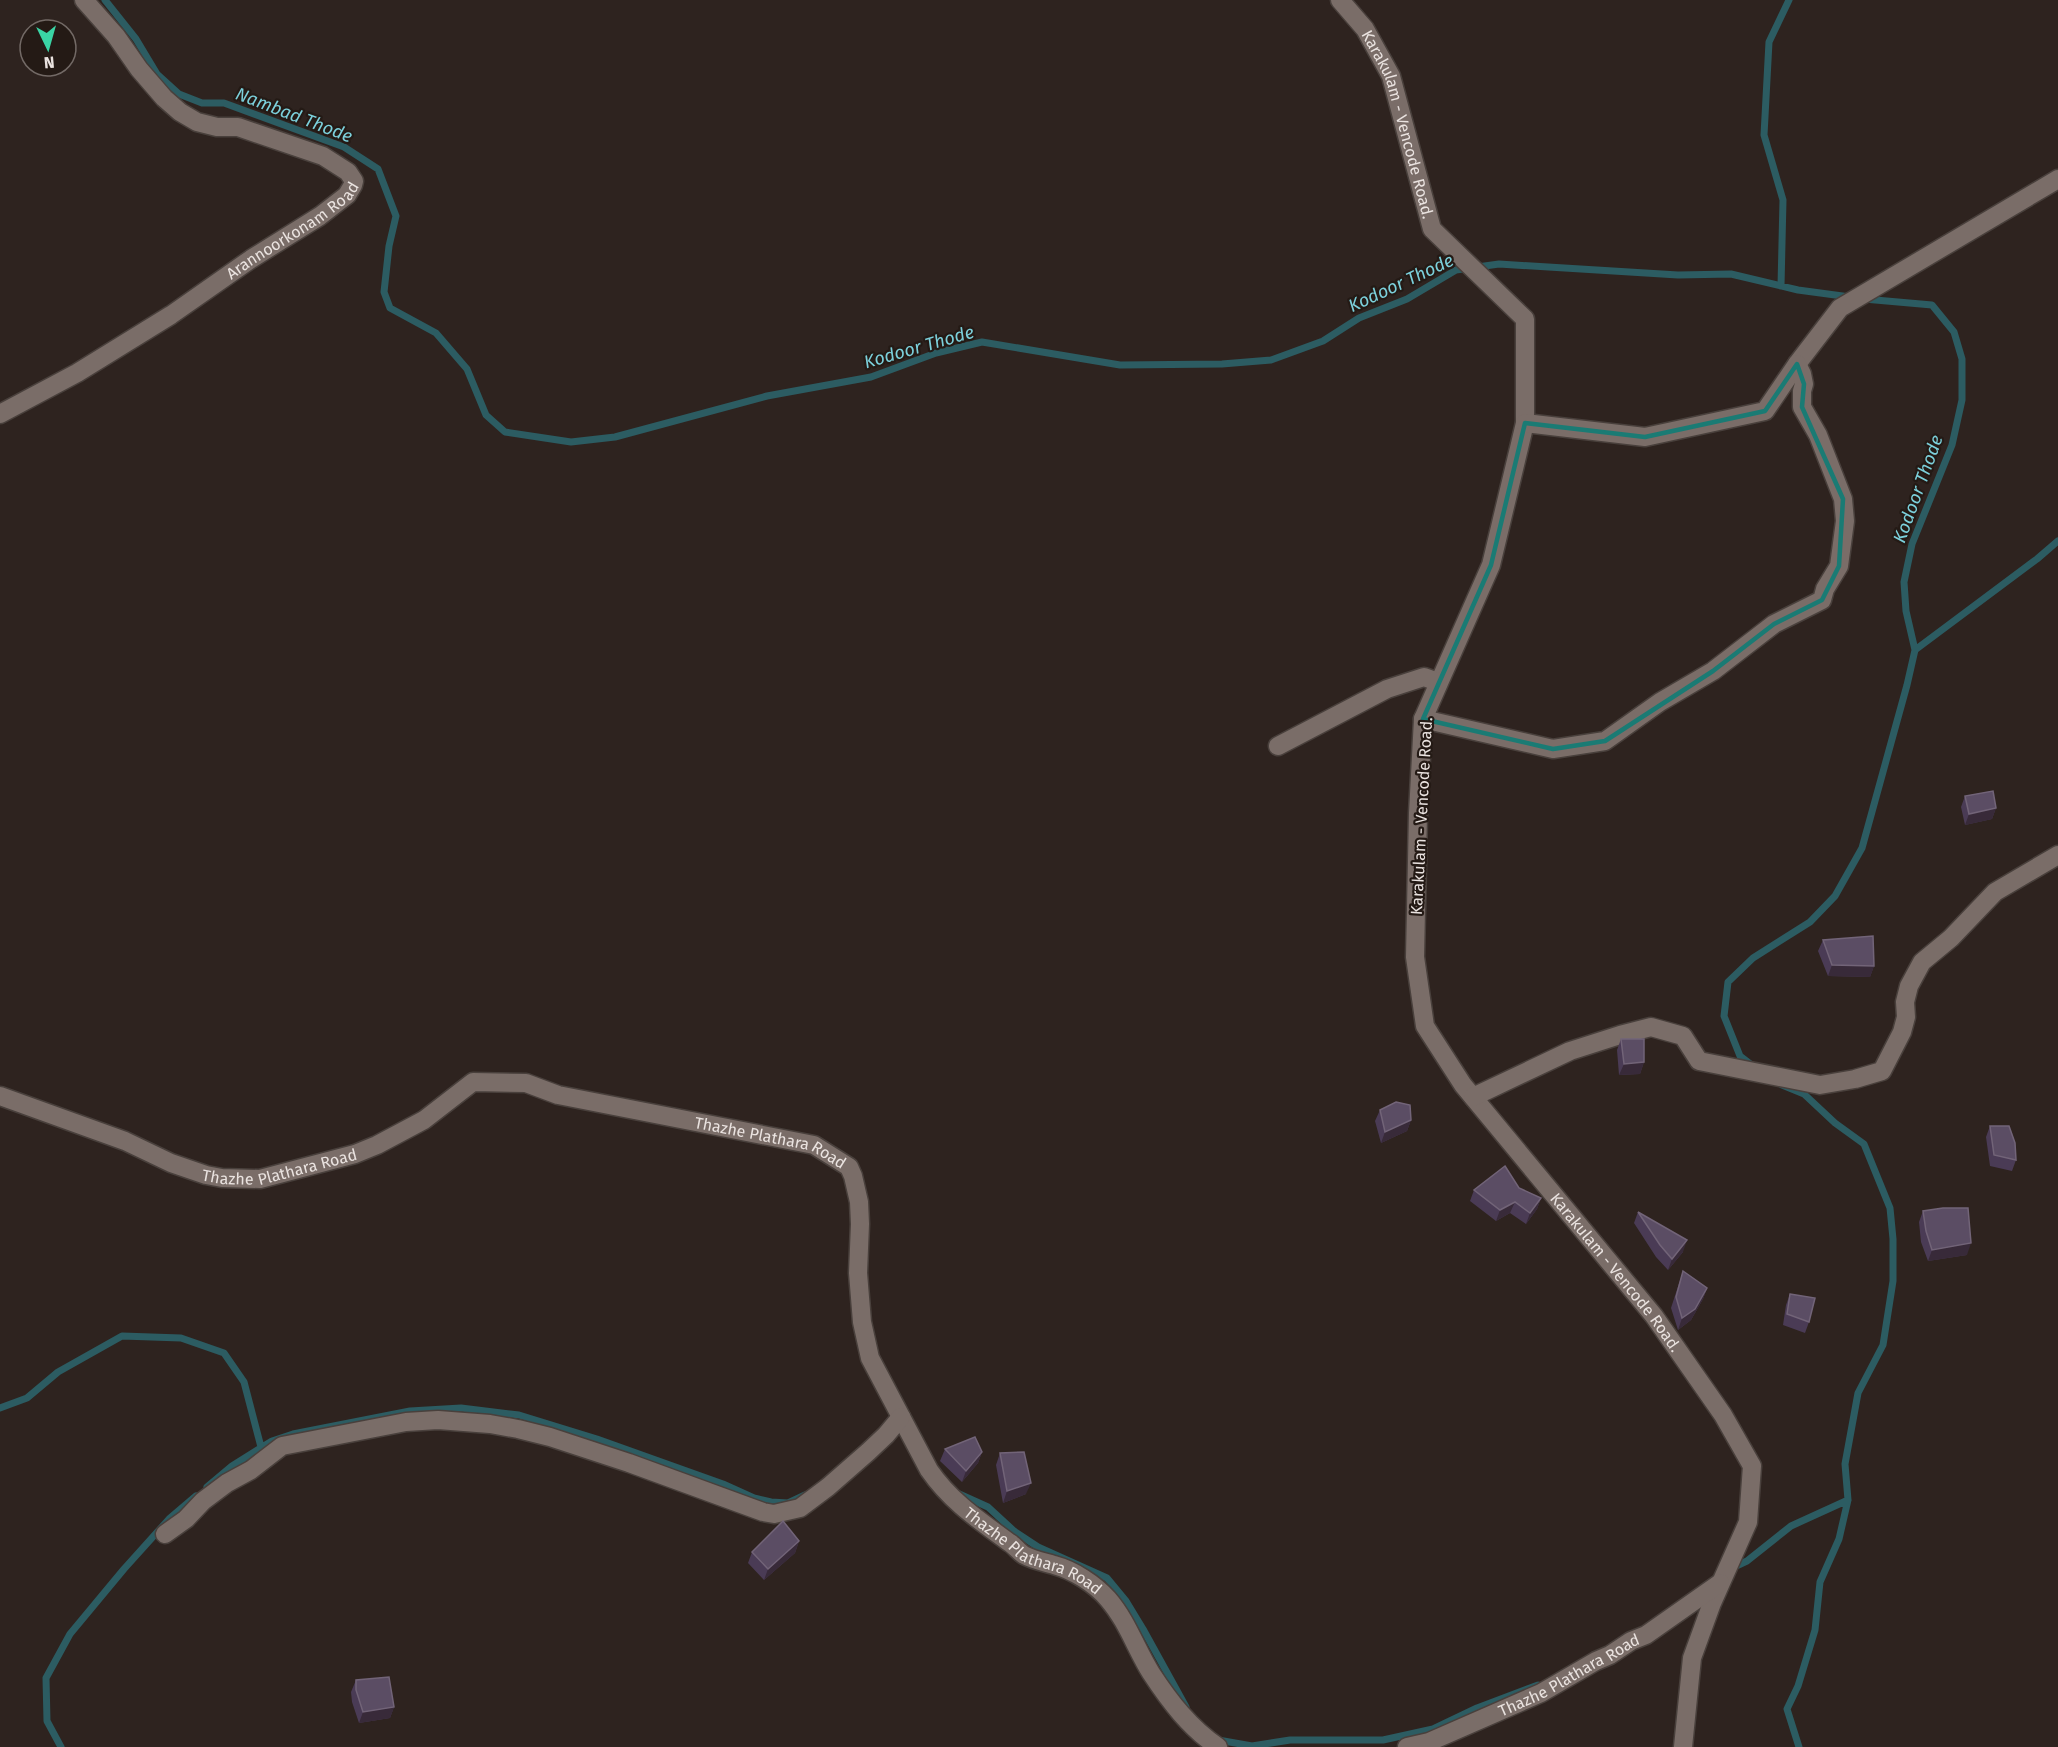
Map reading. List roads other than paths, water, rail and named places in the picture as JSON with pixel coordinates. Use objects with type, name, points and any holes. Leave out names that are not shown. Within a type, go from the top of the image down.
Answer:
[{"type":"street","name":"Arannoorkonam Road","points":[[0,414],[77,373],[171,315],[251,259],[320,216],[347,195],[354,181],[348,172],[323,156],[238,127],[217,127],[197,122],[180,112],[152,84],[116,36],[84,0]]},
{"type":"street","name":"Karakulam - Vencode Road.","points":[[1340,0],[1365,29],[1392,76],[1432,229],[1525,320],[1525,423],[1491,565],[1423,719],[1418,813],[1415,957],[1425,1026],[1463,1085],[1654,1316],[1723,1415],[1752,1466],[1748,1522],[1722,1581]]},
{"type":"street","points":[[1525,423],[1645,436],[1766,411],[1797,364],[1840,308],[2058,179]]},
{"type":"street","points":[[1423,719],[1553,749],[1605,741],[1660,702],[1713,672],[1774,624],[1821,600],[1839,566],[1845,521],[1843,499],[1818,435],[1802,407],[1804,384],[1797,364]]},
{"type":"street","points":[[1278,746],[1387,689],[1424,677],[1438,682]]},
{"type":"street","points":[[1473,1097],[1570,1052],[1651,1027],[1683,1036],[1698,1060],[1739,1070],[1820,1085],[1839,1083],[1882,1071],[1902,1032],[1909,986],[1922,962],[1951,938],[1995,892],[2058,855]]},
{"type":"street","name":"Thazhe Plathara Road","points":[[0,1096],[125,1142],[171,1163],[206,1175],[232,1178],[260,1179],[355,1154],[424,1120],[473,1082],[489,1081],[526,1083],[558,1095],[814,1145],[849,1167],[853,1176],[861,1224],[858,1273],[862,1322],[870,1358],[929,1470],[952,1498],[990,1530],[1014,1545],[1022,1554],[1065,1569],[1091,1583],[1108,1599],[1127,1626],[1151,1673],[1179,1713],[1198,1732],[1218,1747]]},
{"type":"street","points":[[165,1534],[186,1519],[203,1501],[282,1446],[406,1422],[438,1420],[490,1424],[550,1437],[774,1514],[800,1508],[872,1448],[901,1417]]},
{"type":"street","points":[[1683,1747],[1692,1658],[1722,1581]]},
{"type":"street","name":"Thazhe Plathara Road","points":[[1407,1747],[1429,1742],[1541,1693],[1631,1641],[1646,1635],[1722,1581]]},
{"type":"waterway","name":"Kodoor Thode","points":[[105,0],[136,39],[157,74],[179,94],[202,103],[224,103],[344,147],[378,169],[396,216],[389,246],[384,292],[390,308],[436,333],[467,369],[486,415],[505,432],[571,442],[615,437],[767,396],[871,377],[936,353],[982,342],[1120,365],[1222,364],[1271,360],[1323,341],[1359,318],[1407,299],[1456,270],[1499,264],[1678,275],[1731,274],[1798,290],[1850,297]]},
{"type":"waterway","points":[[1781,286],[1783,200],[1764,135],[1769,42],[1789,0]]},
{"type":"waterway","name":"Kodoor Thode","points":[[1753,1066],[1740,1056],[1724,1016],[1728,982],[1753,958],[1810,922],[1835,896],[1862,848],[1915,650],[1906,611],[1904,582],[1912,544],[1952,445],[1962,400],[1962,359],[1954,332],[1932,305],[1864,299]]},
{"type":"waterway","points":[[1915,650],[2058,541]]},
{"type":"waterway","name":"Kodoor Thode","points":[[1782,1085],[1804,1094],[1835,1123],[1864,1144],[1890,1208],[1893,1239],[1893,1281],[1883,1345],[1858,1393],[1845,1464],[1848,1500],[1839,1539],[1820,1582],[1815,1630],[1798,1686],[1787,1709],[1799,1747]]},
{"type":"waterway","points":[[0,1408],[27,1398],[58,1372],[122,1336],[181,1338],[224,1353],[244,1382],[261,1447]]},
{"type":"waterway","points":[[207,1487],[232,1466],[272,1441],[293,1434],[410,1411],[461,1408],[519,1415],[597,1439],[723,1484],[754,1498],[788,1503],[805,1495]]},
{"type":"waterway","points":[[957,1493],[988,1507],[1014,1531],[1038,1547],[1107,1578],[1126,1601],[1186,1707]]},
{"type":"waterway","points":[[61,1747],[47,1721],[46,1678],[70,1634],[169,1519],[196,1496]]},
{"type":"waterway","points":[[1732,1568],[1747,1561],[1791,1526],[1848,1500]]},
{"type":"waterway","points":[[1218,1740],[1252,1746],[1290,1740],[1383,1740],[1433,1729],[1477,1708],[1538,1685]]},
{"type":"water label","name":"Nambad Thode","points":[[294,115]]}]
